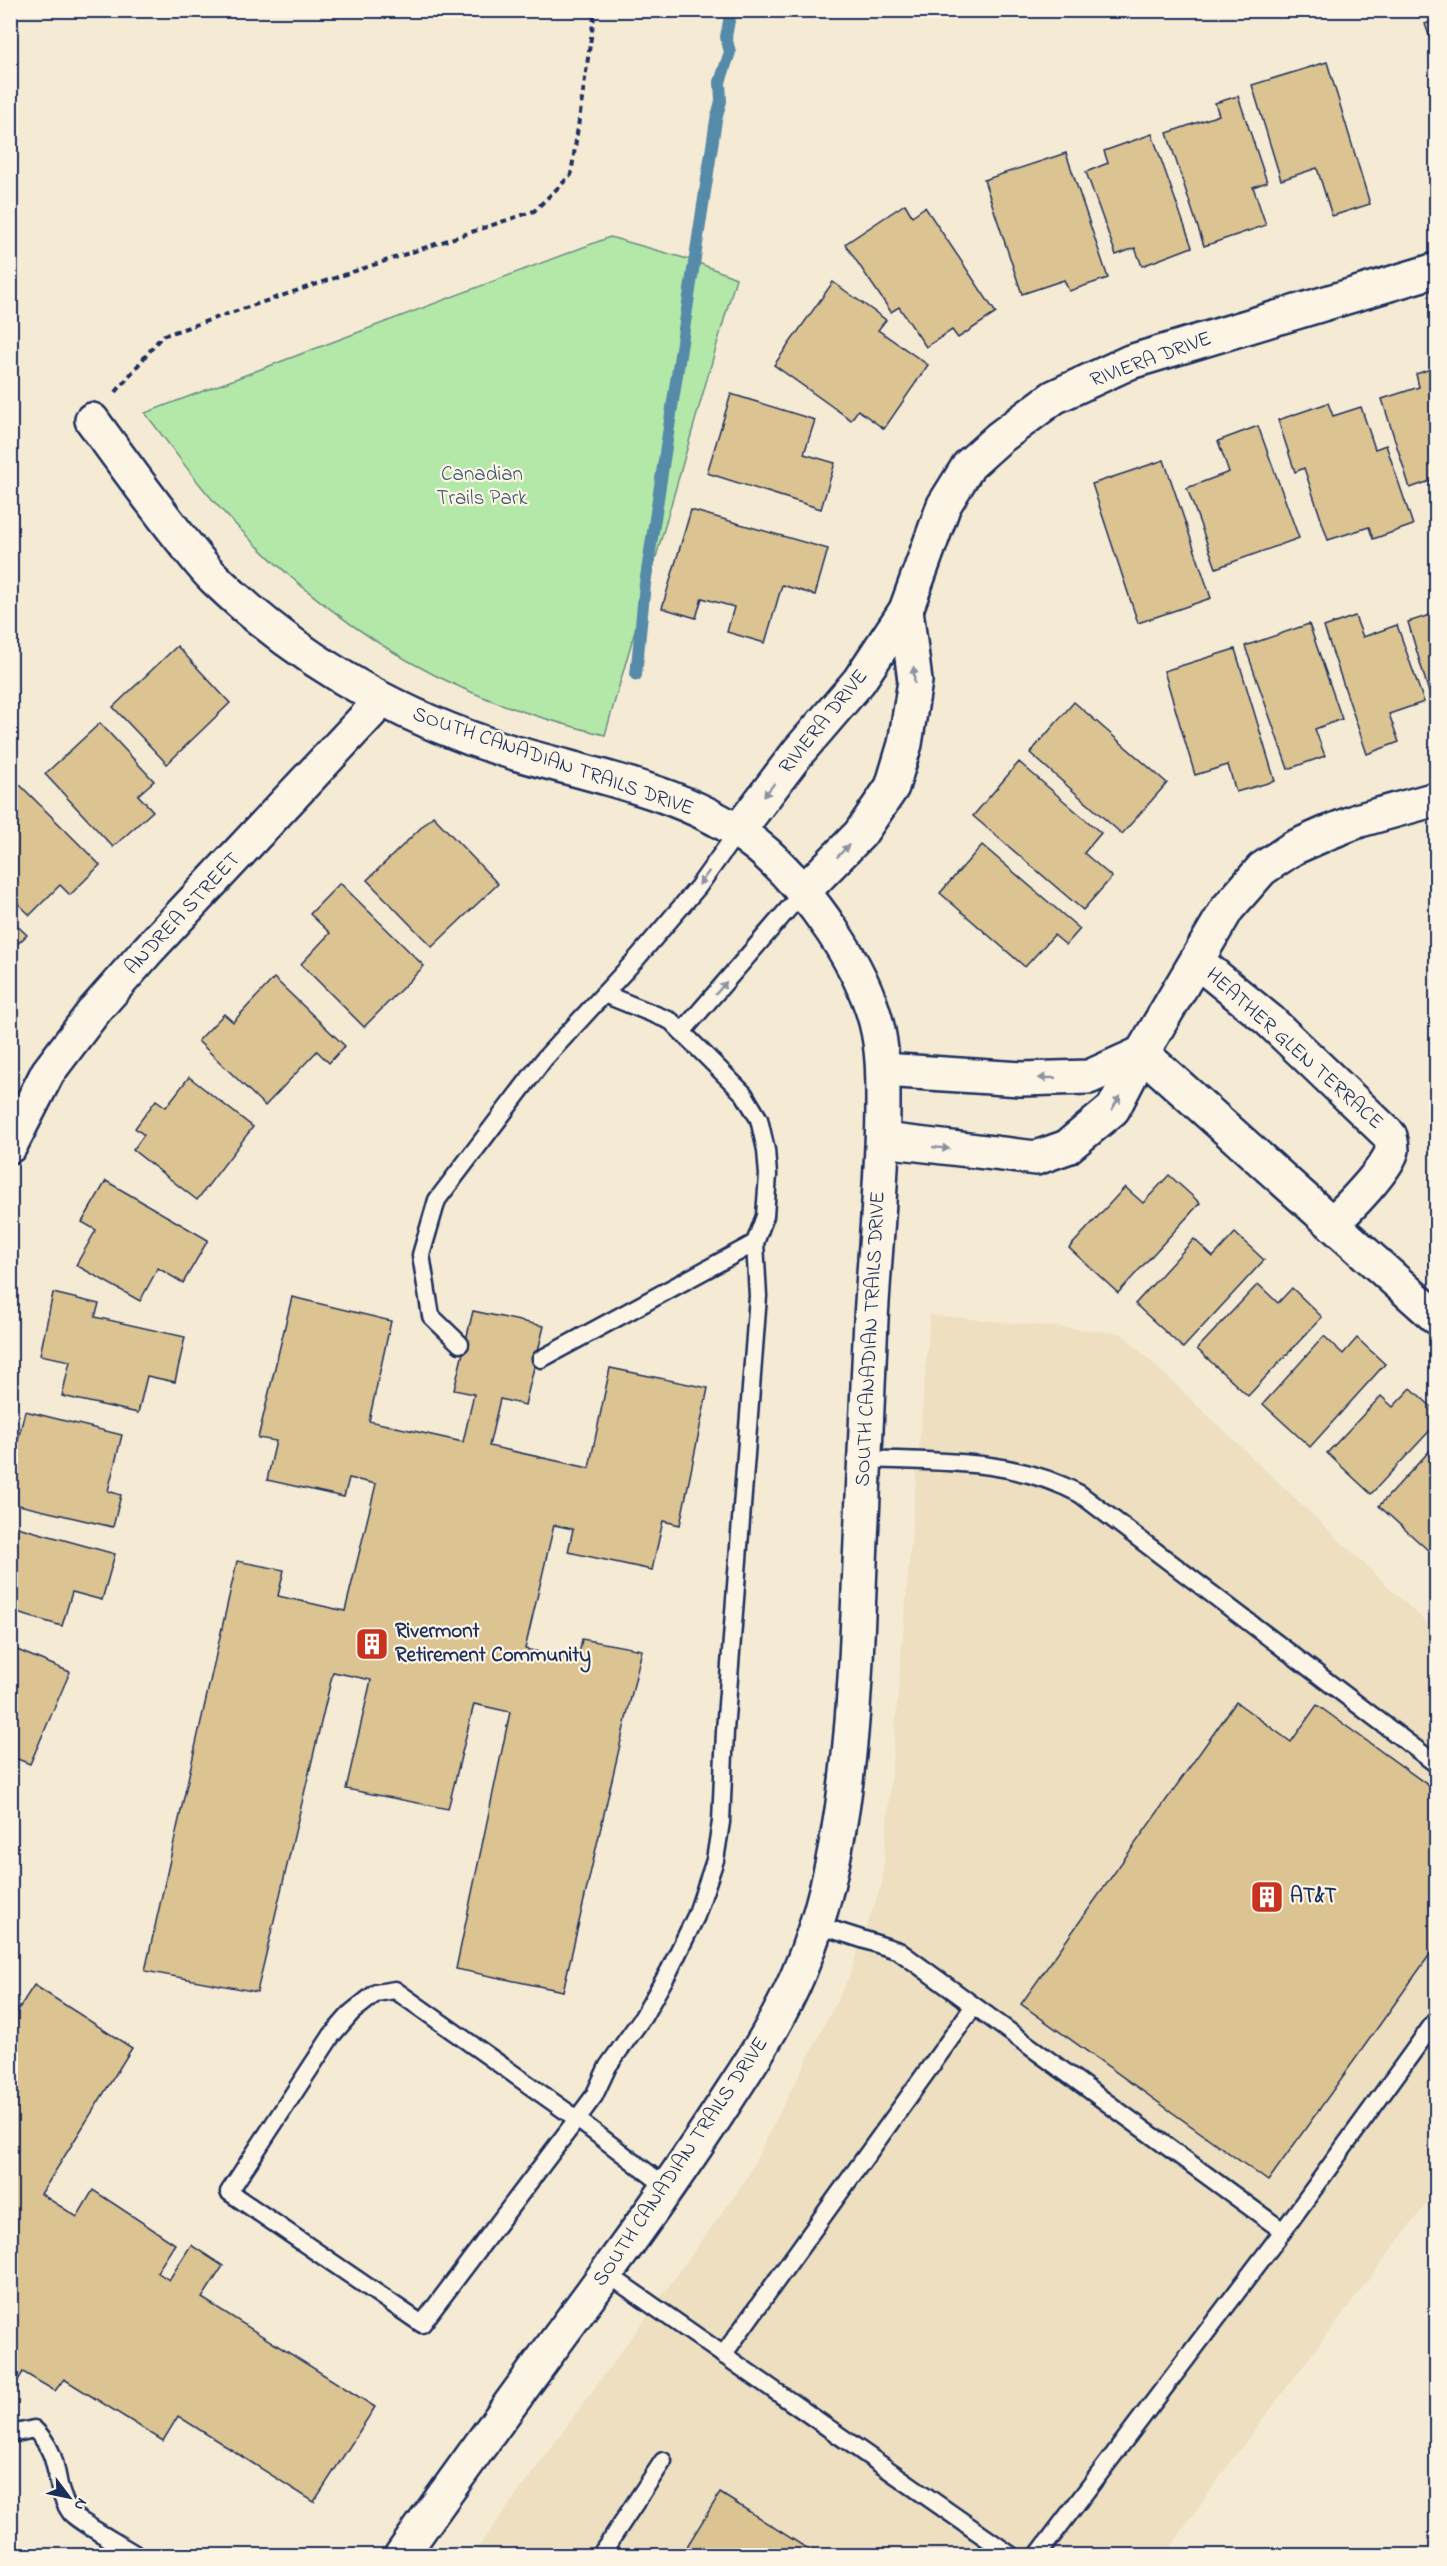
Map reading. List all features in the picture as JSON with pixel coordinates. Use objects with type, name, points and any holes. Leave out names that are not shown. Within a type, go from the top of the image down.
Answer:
[{"type":"street","name":"RIVIERA DRIVE","points":[[738,831],[799,751],[859,681],[906,610],[944,505],[969,465],[999,438],[1054,397],[1130,363],[1437,270]]},
{"type":"street","name":"SOUTH CANADIAN TRAILS DRIVE","points":[[92,420],[156,508],[213,578],[316,662],[381,701],[437,727],[509,751],[609,777],[714,817],[738,831],[770,856],[843,946],[862,984],[876,1022],[883,1070],[883,1140],[864,1459],[856,1679],[837,1836],[818,1925],[773,2027],[668,2188],[401,2556]]},
{"type":"street","name":"RIVIERA DRIVE","points":[[802,893],[860,834],[892,787],[905,744],[915,681],[906,610]]},
{"type":"street","name":"ANDREA STREET","points":[[10,1146],[48,1072],[95,1010],[148,950],[381,701]]},
{"type":"street","points":[[883,1140],[1036,1158],[1067,1147],[1113,1109],[1142,1053],[1227,909],[1262,869],[1285,853],[1318,836],[1360,820],[1437,799]]},
{"type":"street","name":"HEATHER GLEN TERRACE","points":[[1197,961],[1270,1021],[1390,1136],[1392,1150],[1384,1164],[1348,1209],[1332,1223]]},
{"type":"street","points":[[883,1070],[1022,1079],[1089,1077],[1142,1053]]},
{"type":"street","points":[[1142,1053],[1437,1317]]},
{"type":"lane","points":[[460,1344],[431,1316],[421,1255],[437,1200],[545,1058],[698,886],[738,831]]},
{"type":"lane","points":[[682,1032],[802,893]]},
{"type":"lane","points":[[604,994],[671,1021],[744,1094],[759,1119],[766,1150],[768,1175],[765,1215],[755,1243],[758,1296],[724,1731],[722,1822],[715,1860],[696,1916],[669,1971],[643,2017],[609,2066],[594,2096],[577,2120],[422,2324],[229,2192],[332,2035],[352,2012],[376,1994],[395,1990],[577,2120],[668,2188]]},
{"type":"lane","points":[[541,1359],[755,1243]]},
{"type":"lane","points":[[864,1459],[966,1462],[1015,1470],[1054,1480],[1080,1494],[1437,1764]]},
{"type":"lane","points":[[818,1925],[899,1951],[1283,2231]]},
{"type":"lane","points":[[723,2355],[974,2006]]},
{"type":"lane","points":[[1037,2556],[1283,2231],[1437,2020]]},
{"type":"lane","points":[[606,2273],[1012,2556]]},
{"type":"lane","points":[[16,2433],[34,2429],[46,2441],[56,2464],[61,2495],[72,2515],[138,2556]]},
{"type":"lane","points":[[600,2556],[663,2461]]},
{"type":"path","points":[[92,420],[162,336],[534,211],[571,176],[595,10]]},
{"type":"shaded area","points":[[930,1315],[1121,1333],[1436,1632],[1436,2191],[1231,2461],[1165,2555],[472,2556],[744,2183],[848,1979],[882,1883]]},
{"type":"green space","name":"Canadian Trails Park","points":[[610,237],[691,260],[736,278],[605,735],[533,715],[462,688],[399,656],[340,617],[285,572],[234,523],[199,483],[145,413]]},
{"type":"building","points":[[1436,20],[1436,55],[1425,24]]},
{"type":"building","points":[[1327,62],[1370,204],[1332,216],[1317,168],[1281,180],[1252,85]]},
{"type":"building","points":[[1238,96],[1267,182],[1253,187],[1266,225],[1204,246],[1167,133],[1219,115],[1215,103]]},
{"type":"building","points":[[1152,134],[1192,247],[1142,266],[1135,248],[1116,255],[1086,172],[1108,163],[1104,151]]},
{"type":"building","points":[[1066,153],[1108,278],[1069,291],[1064,280],[1022,294],[984,180]]},
{"type":"building","points":[[905,204],[912,216],[925,207],[996,313],[958,338],[952,330],[926,347],[899,307],[891,312],[845,244]]},
{"type":"building","points":[[833,282],[886,320],[878,330],[928,365],[884,429],[858,410],[851,420],[774,365]]},
{"type":"building","points":[[1436,367],[1436,479],[1410,488],[1382,399],[1419,387],[1416,374]]},
{"type":"building","points":[[731,394],[815,420],[804,454],[835,463],[821,509],[707,473]]},
{"type":"building","points":[[1328,403],[1333,416],[1361,407],[1375,449],[1386,445],[1413,525],[1373,539],[1369,527],[1328,540],[1304,468],[1295,472],[1278,420]]},
{"type":"building","points":[[1258,426],[1299,538],[1216,568],[1187,488],[1229,472],[1218,441]]},
{"type":"building","points":[[1164,460],[1211,598],[1138,623],[1092,484]]},
{"type":"building","points":[[691,510],[828,549],[815,595],[782,585],[765,643],[727,632],[734,607],[702,598],[696,618],[662,608]]},
{"type":"building","points":[[1436,613],[1436,716],[1408,622]]},
{"type":"building","points":[[1355,616],[1363,637],[1397,625],[1424,702],[1389,714],[1399,742],[1367,754],[1324,627]]},
{"type":"building","points":[[1309,624],[1342,719],[1315,729],[1325,756],[1288,769],[1245,646]]},
{"type":"building","points":[[177,646],[230,703],[167,764],[113,707]]},
{"type":"building","points":[[1235,649],[1275,781],[1236,792],[1228,765],[1195,775],[1164,671]]},
{"type":"building","points":[[1074,702],[1167,783],[1122,834],[1030,753]]},
{"type":"building","points":[[100,723],[154,781],[138,795],[153,811],[113,847],[45,774]]},
{"type":"building","points":[[1019,762],[1101,833],[1084,853],[1112,877],[1083,910],[973,816]]},
{"type":"building","points":[[18,783],[100,865],[70,895],[60,885],[30,915],[10,896],[10,791]]},
{"type":"building","points":[[433,816],[498,884],[432,947],[367,880]]},
{"type":"building","points":[[982,845],[1080,929],[1066,945],[1054,935],[1025,967],[940,893]]},
{"type":"building","points":[[340,883],[424,966],[364,1027],[301,964],[330,933],[310,914]]},
{"type":"building","points":[[10,919],[27,935],[10,951]]},
{"type":"building","points":[[274,978],[345,1046],[329,1063],[317,1051],[265,1106],[198,1041],[224,1014],[233,1022]]},
{"type":"building","points":[[189,1077],[253,1127],[197,1200],[133,1150],[144,1135],[135,1128],[156,1100],[166,1107]]},
{"type":"building","points":[[1436,1120],[1436,1136],[1428,1129]]},
{"type":"building","points":[[1169,1175],[1200,1203],[1118,1293],[1069,1248],[1125,1187],[1143,1203]]},
{"type":"building","points":[[106,1181],[208,1240],[183,1283],[158,1268],[140,1301],[76,1265],[96,1230],[82,1222]]},
{"type":"building","points":[[1235,1233],[1264,1260],[1183,1348],[1135,1304],[1194,1239],[1213,1257]]},
{"type":"building","points":[[1258,1284],[1278,1303],[1292,1288],[1322,1317],[1248,1396],[1197,1349]]},
{"type":"building","points":[[53,1293],[99,1304],[95,1317],[185,1337],[175,1382],[147,1376],[138,1413],[62,1396],[70,1361],[40,1355]]},
{"type":"building","name":"Rivermont Retirement Community","points":[[292,1297],[391,1321],[369,1421],[463,1442],[474,1394],[454,1390],[473,1311],[544,1326],[525,1405],[500,1399],[489,1446],[589,1468],[610,1368],[708,1388],[680,1525],[663,1521],[652,1570],[568,1552],[573,1529],[554,1525],[525,1649],[578,1660],[582,1639],[642,1650],[563,1991],[456,1969],[510,1712],[474,1704],[448,1809],[346,1789],[371,1680],[333,1672],[257,1992],[145,1971],[237,1561],[284,1570],[278,1596],[345,1611],[376,1484],[349,1478],[344,1497],[267,1480],[276,1441],[258,1438]]},
{"type":"building","points":[[1324,1336],[1343,1354],[1357,1338],[1385,1364],[1310,1447],[1263,1404]]},
{"type":"building","points":[[1411,1388],[1436,1411],[1436,1424],[1371,1494],[1327,1453],[1381,1396],[1393,1407]]},
{"type":"building","points":[[25,1411],[122,1435],[108,1491],[121,1495],[113,1527],[10,1503],[10,1473]]},
{"type":"building","points":[[1436,1444],[1436,1544],[1430,1552],[1379,1506]]},
{"type":"building","points":[[10,1525],[115,1554],[102,1600],[72,1592],[62,1626],[10,1611]]},
{"type":"building","points":[[10,1647],[70,1672],[30,1764],[10,1756]]},
{"type":"building","name":"AT&T","points":[[1236,1702],[1291,1742],[1317,1705],[1436,1791],[1436,1841],[1434,1845],[1436,1848],[1436,1946],[1268,2181],[1021,2004]]},
{"type":"building","points":[[34,1985],[132,2048],[41,2194],[77,2217],[93,2190],[175,2244],[157,2272],[169,2280],[191,2245],[223,2266],[202,2298],[375,2407],[314,2502],[178,2416],[163,2441],[64,2379],[55,2391],[23,2372],[12,2390],[10,2389],[10,2022]]},
{"type":"building","points":[[720,2493],[819,2556],[681,2556]]},
{"type":"waterway","points":[[636,675],[645,584],[716,120],[721,101],[720,82],[730,52],[726,37],[731,10]]},
{"type":"place","name":"Rivermont Retirement Community","points":[[372,1644]]},
{"type":"place","name":"AT&T","points":[[1267,1897]]}]
